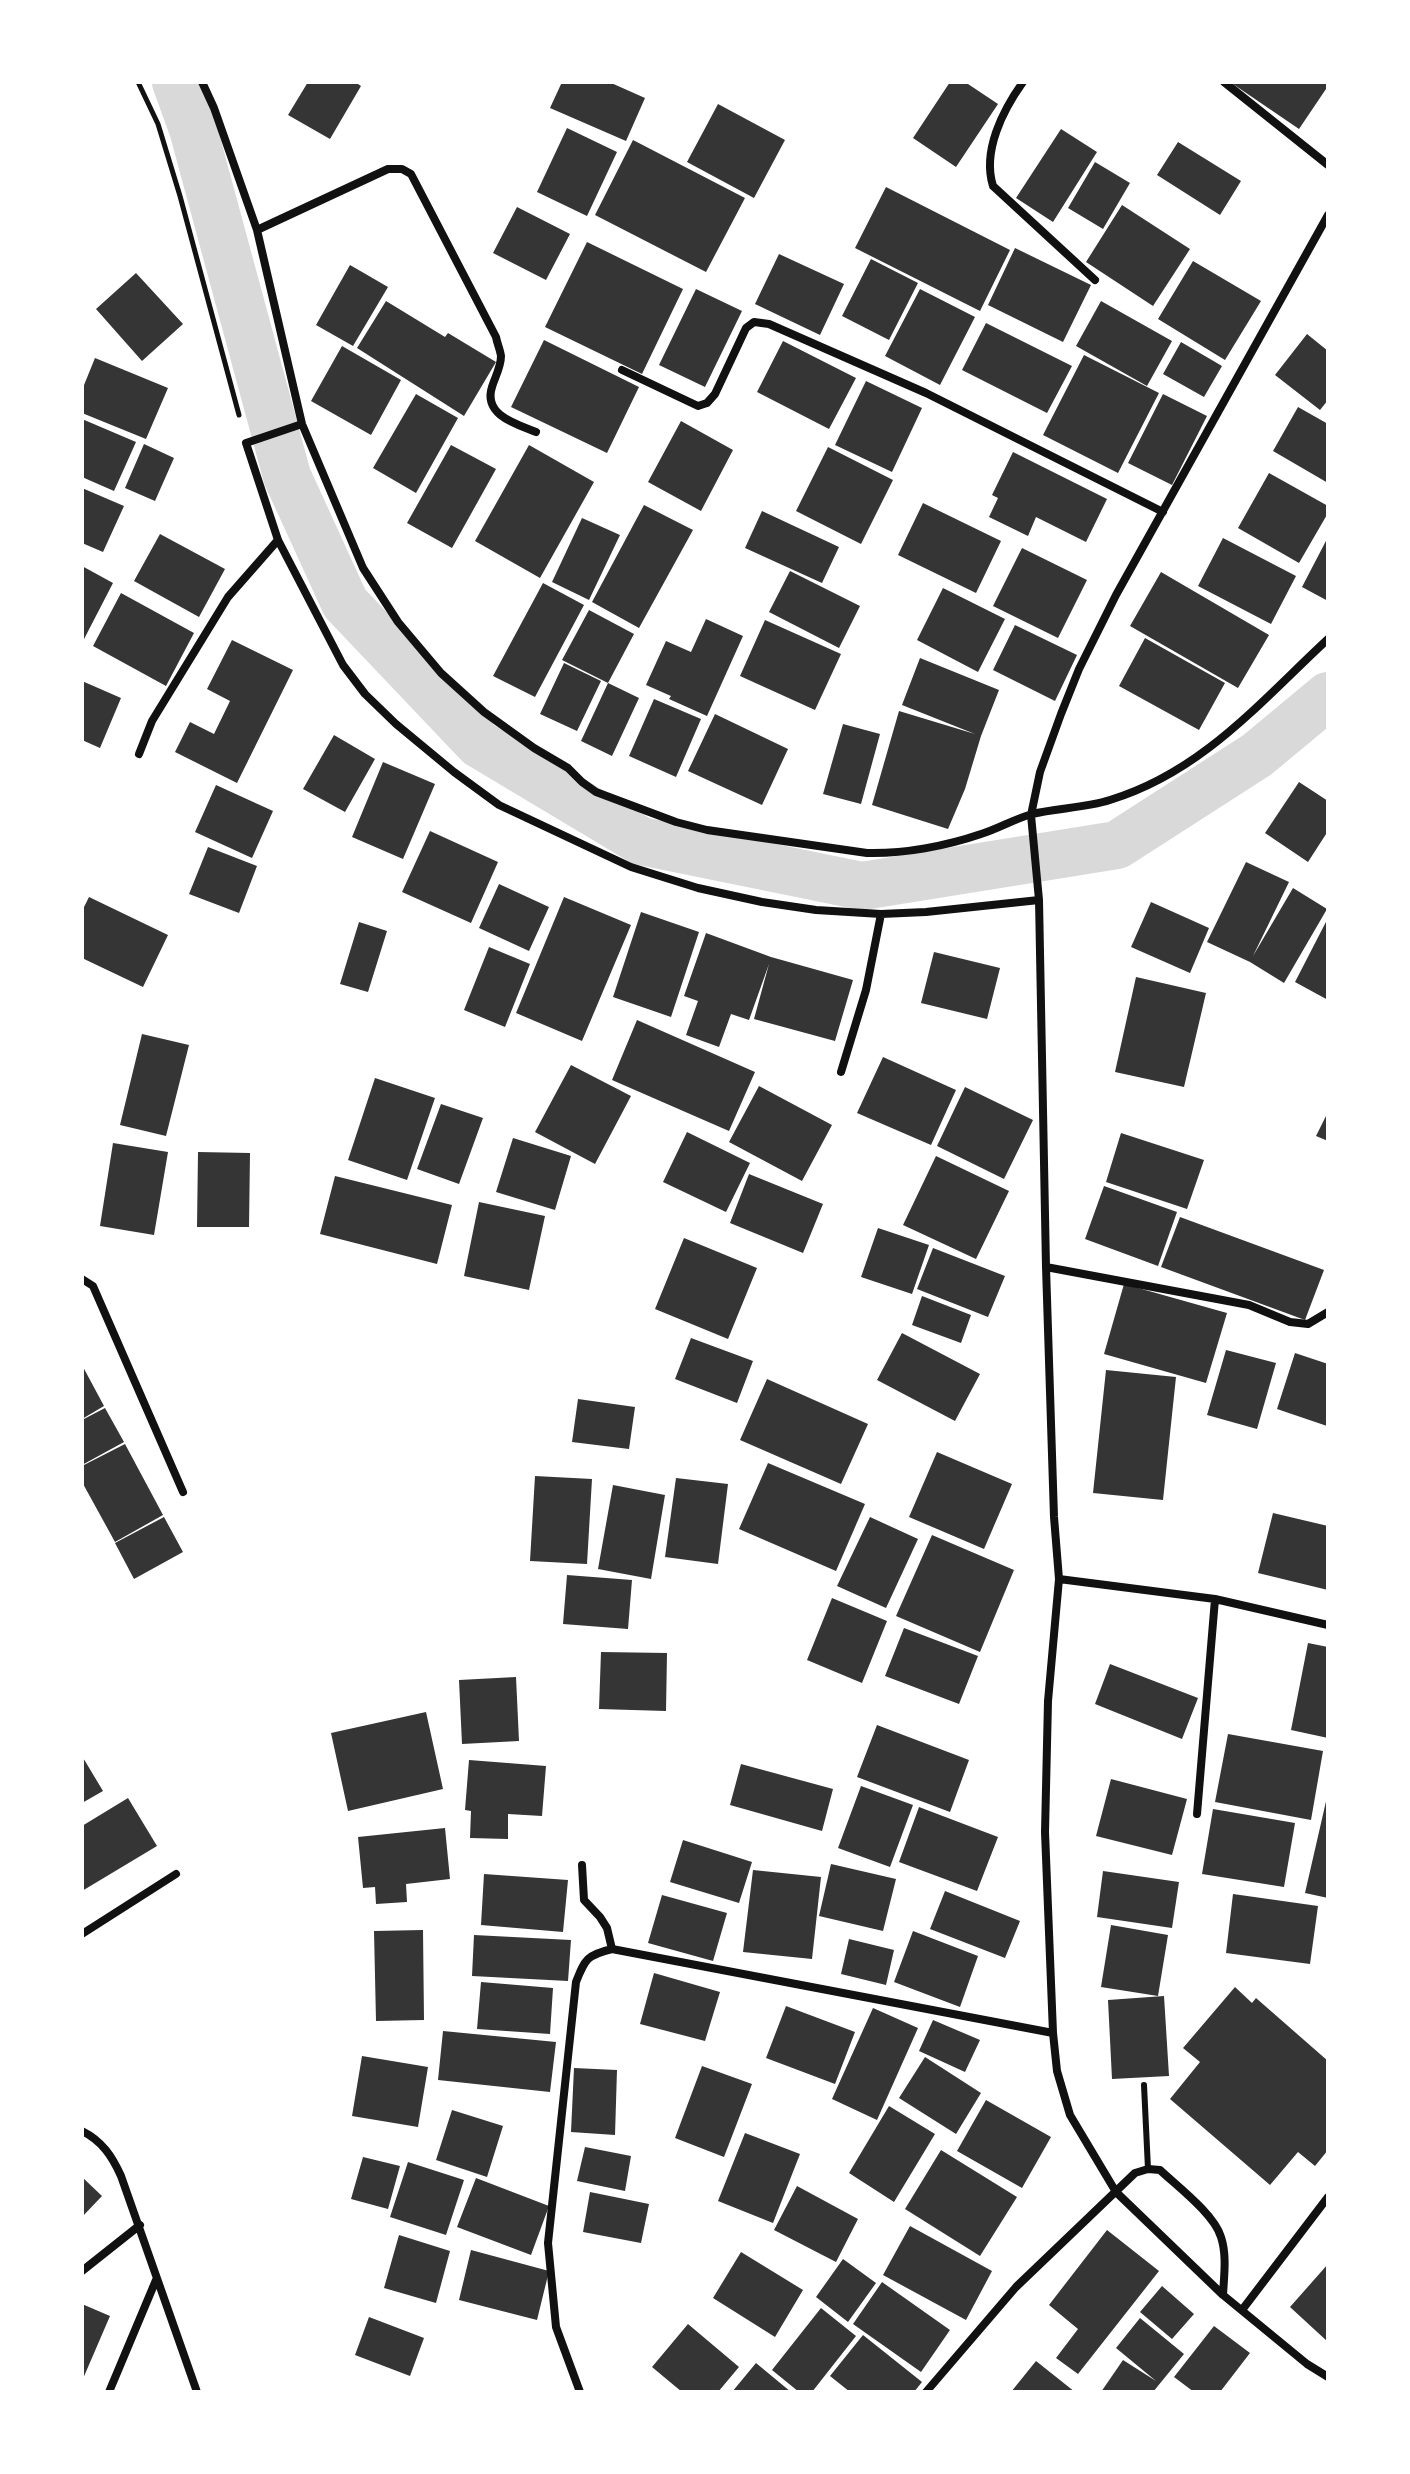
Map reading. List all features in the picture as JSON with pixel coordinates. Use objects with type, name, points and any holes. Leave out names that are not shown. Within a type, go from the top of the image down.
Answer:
[{"type":"street","points":[[202,82],[257,230],[302,424],[363,568],[398,622],[441,673],[484,712],[568,768],[596,792],[676,822],[707,830],[892,854],[980,835],[1031,815],[1108,801],[1152,784],[1212,748],[1328,639]]},
{"type":"street","points":[[1023,82],[1008,106],[990,152],[989,172],[993,186],[1095,280]]},
{"type":"street","points":[[1224,82],[1328,165]]},
{"type":"street","points":[[257,230],[388,169],[402,169],[411,174],[496,337],[501,354],[489,397],[491,404],[503,417],[536,432]]},
{"type":"street","points":[[1328,215],[1116,595],[1079,669],[1040,772],[1031,815],[1039,900],[1046,1267],[1054,1517],[1059,1579],[1048,1701],[1045,1832],[1057,2071],[1070,2115],[1116,2192],[1223,2295],[1307,2364],[1328,2377]]},
{"type":"street","points":[[622,370],[698,406],[707,403],[715,394],[746,328],[754,322],[769,324],[926,393],[1163,512]]},
{"type":"street","points":[[302,424],[246,443],[278,540],[343,665],[365,694],[454,772],[499,805],[631,867],[698,888],[762,902],[816,910],[881,914],[1039,900]]},
{"type":"street","points":[[139,754],[152,721],[228,597],[278,540]]},
{"type":"street","points":[[841,1072],[866,990],[881,914]]},
{"type":"street","points":[[1046,1267],[1249,1305],[1290,1322],[1308,1324],[1328,1312]]},
{"type":"street","points":[[82,1279],[93,1286],[183,1492]]},
{"type":"street","points":[[1059,1579],[1215,1599],[1328,1625]]},
{"type":"street","points":[[1197,1814],[1215,1599]]},
{"type":"street","points":[[582,1865],[584,1900],[607,1928],[612,1949]]},
{"type":"street","points":[[82,1934],[176,1874]]},
{"type":"street","points":[[580,2392],[556,2327],[548,2243],[576,1982],[584,1961],[596,1953],[612,1949],[1053,2033]]},
{"type":"street","points":[[82,2131],[96,2139],[114,2159],[197,2392]]},
{"type":"street","points":[[926,2392],[1016,2287],[1135,2173],[1148,2169],[1160,2170],[1214,2222],[1225,2256],[1223,2295]]},
{"type":"street","points":[[1242,2310],[1328,2197]]},
{"type":"street","points":[[82,2271],[140,2225]]},
{"type":"street","points":[[109,2392],[157,2279]]},
{"type":"lane","points":[[1144,2085],[1148,2169]]},
{"type":"path","points":[[138,82],[158,124],[180,196],[246,443]]},
{"type":"building","points":[[308,82],[355,82],[361,86],[330,139],[288,115]]},
{"type":"building","points":[[562,82],[609,82],[645,98],[626,141],[550,108]]},
{"type":"building","points":[[950,82],[965,82],[998,104],[956,167],[913,138]]},
{"type":"building","points":[[1230,82],[1328,82],[1328,86],[1299,129]]},
{"type":"building","points":[[718,104],[785,140],[754,198],[687,162]]},
{"type":"building","points":[[567,128],[617,152],[587,216],[537,192]]},
{"type":"building","points":[[1061,129],[1097,152],[1053,222],[1016,198]]},
{"type":"building","points":[[633,140],[745,198],[706,272],[595,215]]},
{"type":"building","points":[[1178,142],[1241,181],[1220,215],[1157,175]]},
{"type":"building","points":[[1095,162],[1130,183],[1103,229],[1068,208]]},
{"type":"building","points":[[886,187],[1010,250],[980,311],[855,248]]},
{"type":"building","points":[[1122,205],[1190,249],[1153,306],[1086,262]]},
{"type":"building","points":[[517,207],[570,234],[546,280],[493,253]]},
{"type":"building","points":[[587,242],[683,289],[642,374],[545,327]]},
{"type":"building","points":[[1015,248],[1091,285],[1063,342],[988,305]]},
{"type":"building","points":[[779,254],[844,284],[820,335],[755,304]]},
{"type":"building","points":[[871,259],[918,283],[889,340],[842,316]]},
{"type":"building","points":[[1193,261],[1261,301],[1225,360],[1158,319]]},
{"type":"building","points":[[350,265],[388,287],[353,346],[316,325]]},
{"type":"building","points":[[136,273],[183,324],[142,361],[96,309]]},
{"type":"building","points":[[696,289],[742,311],[705,387],[659,365]]},
{"type":"building","points":[[920,289],[975,317],[940,385],[885,356]]},
{"type":"building","points":[[386,301],[445,337],[448,333],[496,362],[464,416],[357,348]]},
{"type":"building","points":[[1101,301],[1172,341],[1147,386],[1076,346]]},
{"type":"building","points":[[986,323],[1072,366],[1047,413],[962,370]]},
{"type":"building","points":[[1307,334],[1328,351],[1328,400],[1320,410],[1275,375]]},
{"type":"building","points":[[544,340],[639,387],[607,453],[511,407]]},
{"type":"building","points":[[783,341],[856,378],[829,429],[757,392]]},
{"type":"building","points":[[1181,342],[1222,366],[1204,397],[1163,374]]},
{"type":"building","points":[[342,346],[401,380],[371,435],[311,401]]},
{"type":"building","points":[[1084,355],[1159,393],[1118,473],[1043,435]]},
{"type":"building","points":[[95,358],[168,388],[146,439],[82,413],[82,390]]},
{"type":"building","points":[[866,381],[922,408],[892,472],[835,445]]},
{"type":"building","points":[[416,394],[458,418],[416,493],[373,468]]},
{"type":"building","points":[[1163,394],[1207,416],[1172,485],[1128,463]]},
{"type":"building","points":[[1298,407],[1328,424],[1328,483],[1273,451]]},
{"type":"building","points":[[82,419],[136,442],[114,491],[82,477]]},
{"type":"building","points":[[681,421],[733,450],[701,511],[648,482]]},
{"type":"building","points":[[144,444],[174,458],[155,501],[125,488]]},
{"type":"building","points":[[451,445],[496,469],[452,548],[407,523]]},
{"type":"building","points":[[529,445],[594,482],[540,578],[475,541]]},
{"type":"building","points":[[828,447],[893,480],[861,544],[796,511]]},
{"type":"building","points":[[1013,452],[1107,499],[1086,542],[1036,517],[1028,536],[989,517],[998,498],[992,495]]},
{"type":"building","points":[[1269,473],[1328,506],[1328,513],[1299,563],[1238,528]]},
{"type":"building","points":[[82,488],[124,506],[103,552],[82,543]]},
{"type":"building","points":[[923,503],[1001,541],[976,593],[898,555]]},
{"type":"building","points":[[644,505],[693,530],[639,628],[592,602]]},
{"type":"building","points":[[762,511],[839,547],[822,583],[745,548]]},
{"type":"building","points":[[582,518],[620,535],[589,600],[552,582]]},
{"type":"building","points":[[160,534],[225,569],[199,617],[134,581]]},
{"type":"building","points":[[1328,537],[1328,601],[1302,587]]},
{"type":"building","points":[[1223,538],[1296,576],[1271,624],[1198,586]]},
{"type":"building","points":[[1022,548],[1087,580],[1058,638],[993,606]]},
{"type":"building","points":[[82,566],[113,583],[82,643]]},
{"type":"building","points":[[790,571],[860,606],[839,648],[769,612]]},
{"type":"building","points":[[1161,572],[1269,635],[1238,688],[1130,626]]},
{"type":"building","points":[[543,583],[584,605],[535,697],[493,676]]},
{"type":"building","points":[[943,588],[1005,619],[978,672],[917,640]]},
{"type":"building","points":[[121,593],[194,633],[166,686],[93,646]]},
{"type":"building","points":[[589,610],[634,634],[608,683],[562,660]]},
{"type":"building","points":[[706,619],[743,636],[707,716],[646,685],[666,641],[691,652]]},
{"type":"building","points":[[765,620],[841,654],[815,710],[740,676]]},
{"type":"building","points":[[1015,625],[1077,655],[1055,701],[993,670]]},
{"type":"building","points":[[1145,638],[1225,683],[1199,730],[1119,686]]},
{"type":"building","points":[[232,640],[293,670],[237,783],[175,752],[190,722],[214,734],[230,701],[207,689]]},
{"type":"building","points":[[920,658],[999,690],[948,829],[872,805],[899,711],[975,734],[902,705]]},
{"type":"building","points":[[564,663],[601,681],[577,731],[540,714]]},
{"type":"building","points":[[82,681],[121,698],[100,748],[82,740]]},
{"type":"building","points":[[608,683],[639,698],[612,756],[581,741]]},
{"type":"building","points":[[654,699],[701,719],[676,777],[629,756]]},
{"type":"building","points":[[715,714],[788,749],[762,805],[688,771]]},
{"type":"building","points":[[843,724],[880,734],[861,804],[823,794]]},
{"type":"building","points":[[334,735],[375,759],[345,812],[303,789]]},
{"type":"building","points":[[383,762],[435,784],[403,859],[352,837]]},
{"type":"building","points":[[1299,782],[1328,801],[1328,831],[1308,862],[1265,833]]},
{"type":"building","points":[[216,785],[273,811],[252,858],[195,832]]},
{"type":"building","points":[[430,831],[498,862],[471,923],[402,892]]},
{"type":"building","points":[[208,847],[257,866],[239,913],[189,894]]},
{"type":"building","points":[[1246,862],[1289,882],[1253,956],[1293,888],[1327,909],[1284,983],[1250,962],[1207,942]]},
{"type":"building","points":[[499,884],[549,907],[529,951],[479,928]]},
{"type":"building","points":[[89,897],[168,935],[143,987],[82,958],[82,911]]},
{"type":"building","points":[[564,897],[631,925],[582,1041],[516,1013]]},
{"type":"building","points":[[1151,902],[1209,928],[1190,973],[1131,947]]},
{"type":"building","points":[[641,912],[699,932],[671,1017],[613,997]]},
{"type":"building","points":[[1328,918],[1328,1000],[1295,982]]},
{"type":"building","points":[[359,922],[387,931],[368,992],[340,984]]},
{"type":"building","points":[[706,933],[771,957],[853,980],[835,1041],[754,1019],[769,964],[749,1020],[731,1014],[719,1047],[686,1035],[698,1001],[684,996]]},
{"type":"building","points":[[489,947],[530,964],[505,1027],[464,1010]]},
{"type":"building","points":[[934,952],[1000,968],[987,1019],[921,1003]]},
{"type":"building","points":[[1136,977],[1206,993],[1184,1087],[1115,1072]]},
{"type":"building","points":[[637,1020],[755,1072],[729,1131],[612,1080]]},
{"type":"building","points":[[142,1034],[189,1045],[166,1136],[120,1125]]},
{"type":"building","points":[[883,1057],[956,1090],[931,1145],[857,1113]]},
{"type":"building","points":[[571,1065],[631,1096],[595,1164],[535,1132]]},
{"type":"building","points":[[375,1078],[435,1098],[407,1180],[348,1160]]},
{"type":"building","points":[[759,1086],[832,1125],[802,1181],[729,1142]]},
{"type":"building","points":[[965,1087],[1033,1120],[1004,1179],[937,1146]]},
{"type":"building","points":[[441,1104],[483,1118],[459,1184],[417,1169]]},
{"type":"building","points":[[1328,1112],[1328,1141],[1316,1136]]},
{"type":"building","points":[[687,1132],[750,1163],[726,1212],[663,1182]]},
{"type":"building","points":[[1121,1133],[1204,1160],[1187,1209],[1106,1182]]},
{"type":"building","points":[[513,1138],[571,1156],[555,1210],[496,1192]]},
{"type":"building","points":[[113,1143],[168,1152],[154,1235],[100,1226]]},
{"type":"building","points":[[198,1152],[250,1153],[249,1227],[197,1227]]},
{"type":"building","points":[[936,1156],[1009,1191],[976,1259],[903,1225]]},
{"type":"building","points":[[749,1174],[823,1204],[803,1253],[730,1223]]},
{"type":"building","points":[[335,1176],[452,1205],[437,1264],[320,1234]]},
{"type":"building","points":[[1104,1186],[1177,1212],[1158,1266],[1085,1239]]},
{"type":"building","points":[[479,1202],[545,1216],[529,1290],[464,1276]]},
{"type":"building","points":[[1180,1217],[1324,1270],[1305,1320],[1161,1267]]},
{"type":"building","points":[[878,1228],[929,1245],[912,1294],[861,1277]]},
{"type":"building","points":[[684,1238],[757,1268],[728,1339],[655,1309]]},
{"type":"building","points":[[933,1248],[1005,1276],[988,1317],[917,1289]]},
{"type":"building","points":[[1124,1284],[1227,1313],[1206,1383],[1104,1354]]},
{"type":"building","points":[[922,1296],[971,1315],[961,1343],[912,1325]]},
{"type":"building","points":[[902,1333],[980,1374],[955,1421],[877,1380]]},
{"type":"building","points":[[691,1338],[753,1361],[737,1403],[675,1379]]},
{"type":"building","points":[[1226,1350],[1276,1363],[1257,1429],[1207,1415]]},
{"type":"building","points":[[1295,1353],[1328,1364],[1327,1426],[1277,1409]]},
{"type":"building","points":[[82,1365],[104,1406],[82,1419]]},
{"type":"building","points":[[1106,1370],[1176,1377],[1163,1500],[1093,1493]]},
{"type":"building","points":[[767,1379],[868,1424],[841,1484],[740,1440]]},
{"type":"building","points":[[578,1399],[635,1407],[629,1449],[572,1442]]},
{"type":"building","points":[[105,1408],[124,1442],[82,1465],[82,1420]]},
{"type":"building","points":[[125,1444],[163,1515],[115,1542],[82,1482],[82,1466]]},
{"type":"building","points":[[937,1452],[1012,1484],[984,1549],[909,1517]]},
{"type":"building","points":[[768,1463],[865,1504],[836,1571],[739,1529]]},
{"type":"building","points":[[535,1476],[592,1479],[587,1564],[530,1561]]},
{"type":"building","points":[[676,1478],[728,1484],[718,1564],[665,1557]]},
{"type":"building","points":[[613,1485],[665,1495],[651,1579],[598,1569]]},
{"type":"building","points":[[1273,1513],[1328,1526],[1328,1590],[1258,1573]]},
{"type":"building","points":[[164,1517],[183,1552],[134,1579],[115,1543]]},
{"type":"building","points":[[870,1517],[918,1539],[886,1608],[837,1586]]},
{"type":"building","points":[[932,1535],[1014,1570],[980,1652],[896,1616]]},
{"type":"building","points":[[567,1575],[632,1580],[628,1629],[563,1624]]},
{"type":"building","points":[[832,1598],[887,1621],[862,1683],[807,1660]]},
{"type":"building","points":[[904,1628],[978,1656],[959,1704],[885,1676]]},
{"type":"building","points":[[1308,1643],[1328,1647],[1328,1738],[1291,1730]]},
{"type":"building","points":[[601,1652],[667,1653],[666,1711],[599,1709]]},
{"type":"building","points":[[1110,1664],[1198,1698],[1182,1739],[1095,1704]]},
{"type":"building","points":[[516,1677],[519,1741],[462,1744],[459,1680]]},
{"type":"building","points":[[426,1712],[443,1789],[348,1811],[331,1733]]},
{"type":"building","points":[[877,1725],[969,1760],[950,1812],[857,1777]]},
{"type":"building","points":[[1228,1734],[1323,1751],[1311,1820],[1215,1802]]},
{"type":"building","points":[[82,1756],[103,1791],[82,1803]]},
{"type":"building","points":[[469,1760],[546,1766],[542,1816],[508,1814],[508,1839],[470,1838],[471,1811],[465,1810]]},
{"type":"building","points":[[741,1764],[833,1789],[822,1831],[730,1805]]},
{"type":"building","points":[[1111,1779],[1187,1799],[1172,1855],[1096,1836]]},
{"type":"building","points":[[861,1786],[913,1805],[890,1867],[838,1848]]},
{"type":"building","points":[[1328,1797],[1328,1898],[1305,1893]]},
{"type":"building","points":[[128,1798],[157,1846],[82,1891],[82,1826]]},
{"type":"building","points":[[919,1807],[998,1837],[977,1891],[899,1862]]},
{"type":"building","points":[[1213,1809],[1295,1823],[1284,1887],[1202,1874]]},
{"type":"building","points":[[445,1828],[450,1879],[406,1884],[407,1902],[376,1904],[375,1887],[363,1888],[358,1837]]},
{"type":"building","points":[[683,1840],[752,1862],[739,1903],[670,1882]]},
{"type":"building","points":[[831,1864],[896,1879],[883,1931],[819,1916]]},
{"type":"building","points":[[753,1870],[821,1877],[812,1959],[743,1952]]},
{"type":"building","points":[[1103,1871],[1179,1882],[1172,1928],[1097,1917]]},
{"type":"building","points":[[484,1874],[568,1880],[563,1932],[481,1925]]},
{"type":"building","points":[[945,1891],[1020,1921],[1005,1958],[930,1929]]},
{"type":"building","points":[[1233,1894],[1318,1906],[1310,1964],[1226,1953]]},
{"type":"building","points":[[662,1895],[727,1913],[713,1961],[648,1943]]},
{"type":"building","points":[[1111,1925],[1168,1935],[1158,1996],[1101,1987]]},
{"type":"building","points":[[423,1930],[424,2020],[376,2021],[374,1931]]},
{"type":"building","points":[[913,1931],[978,1956],[960,2007],[894,1982]]},
{"type":"building","points":[[474,1935],[571,1940],[568,1981],[472,1976]]},
{"type":"building","points":[[849,1939],[894,1950],[886,1985],[841,1974]]},
{"type":"building","points":[[654,1973],[720,1992],[705,2041],[640,2024]]},
{"type":"building","points":[[481,1982],[553,1988],[550,2034],[477,2029]]},
{"type":"building","points":[[1235,1987],[1252,2003],[1256,1998],[1328,2061],[1328,2150],[1315,2166],[1298,2152],[1270,2185],[1170,2099],[1200,2062],[1183,2048]]},
{"type":"building","points":[[1164,1996],[1169,2076],[1112,2079],[1108,2000]]},
{"type":"building","points":[[786,2006],[855,2032],[835,2084],[766,2058]]},
{"type":"building","points":[[873,2008],[918,2028],[877,2120],[832,2099]]},
{"type":"building","points":[[933,2020],[980,2040],[965,2072],[919,2051]]},
{"type":"building","points":[[443,2031],[556,2042],[550,2092],[438,2080]]},
{"type":"building","points":[[362,2056],[428,2067],[418,2127],[352,2116]]},
{"type":"building","points":[[925,2057],[981,2093],[956,2134],[899,2098]]},
{"type":"building","points":[[702,2066],[752,2084],[724,2157],[675,2138]]},
{"type":"building","points":[[574,2068],[617,2070],[615,2135],[571,2132]]},
{"type":"building","points":[[986,2100],[1051,2137],[1022,2188],[957,2151]]},
{"type":"building","points":[[889,2106],[935,2134],[894,2202],[849,2173]]},
{"type":"building","points":[[452,2110],[503,2126],[487,2177],[436,2160]]},
{"type":"building","points":[[745,2133],[800,2154],[773,2223],[718,2201]]},
{"type":"building","points":[[585,2147],[631,2156],[625,2191],[577,2181]]},
{"type":"building","points":[[941,2150],[1017,2197],[980,2256],[905,2209]]},
{"type":"building","points":[[363,2157],[400,2166],[388,2209],[351,2199]]},
{"type":"building","points":[[408,2162],[464,2180],[446,2235],[390,2217]]},
{"type":"building","points":[[82,2177],[102,2196],[82,2217]]},
{"type":"building","points":[[476,2178],[549,2206],[531,2255],[457,2227]]},
{"type":"building","points":[[797,2186],[858,2219],[836,2262],[774,2230]]},
{"type":"building","points":[[590,2192],[649,2204],[641,2243],[583,2232]]},
{"type":"building","points":[[910,2226],[992,2271],[966,2320],[883,2275]]},
{"type":"building","points":[[1107,2230],[1159,2271],[1078,2374],[1056,2358],[1078,2329],[1049,2305]]},
{"type":"building","points":[[399,2235],[450,2251],[436,2303],[384,2288]]},
{"type":"building","points":[[471,2250],[549,2271],[537,2320],[459,2300]]},
{"type":"building","points":[[741,2252],[803,2290],[775,2337],[713,2298]]},
{"type":"building","points":[[843,2259],[876,2283],[848,2322],[816,2297]]},
{"type":"building","points":[[1328,2264],[1328,2342],[1290,2307]]},
{"type":"building","points":[[882,2282],[950,2330],[921,2372],[853,2324]]},
{"type":"building","points":[[1162,2286],[1194,2314],[1172,2339],[1140,2312]]},
{"type":"building","points":[[82,2304],[110,2316],[82,2381]]},
{"type":"building","points":[[821,2308],[856,2336],[812,2392],[799,2392],[772,2370]]},
{"type":"building","points":[[369,2317],[424,2338],[410,2376],[355,2355]]},
{"type":"building","points":[[1140,2318],[1184,2354],[1153,2392],[1101,2392],[1123,2360],[1156,2381],[1116,2348]]},
{"type":"building","points":[[688,2324],[739,2367],[718,2392],[682,2392],[652,2367]]},
{"type":"building","points":[[1214,2326],[1250,2353],[1220,2392],[1194,2392],[1174,2377]]},
{"type":"building","points":[[863,2335],[922,2382],[914,2392],[850,2392],[830,2376]]},
{"type":"building","points":[[1036,2361],[1075,2392],[1011,2392]]},
{"type":"building","points":[[756,2363],[791,2392],[732,2392]]},
{"type":"waterway","points":[[176,82],[193,129],[287,476],[345,603],[479,744],[641,841],[862,886],[1117,845],[1257,755],[1328,696]]}]
